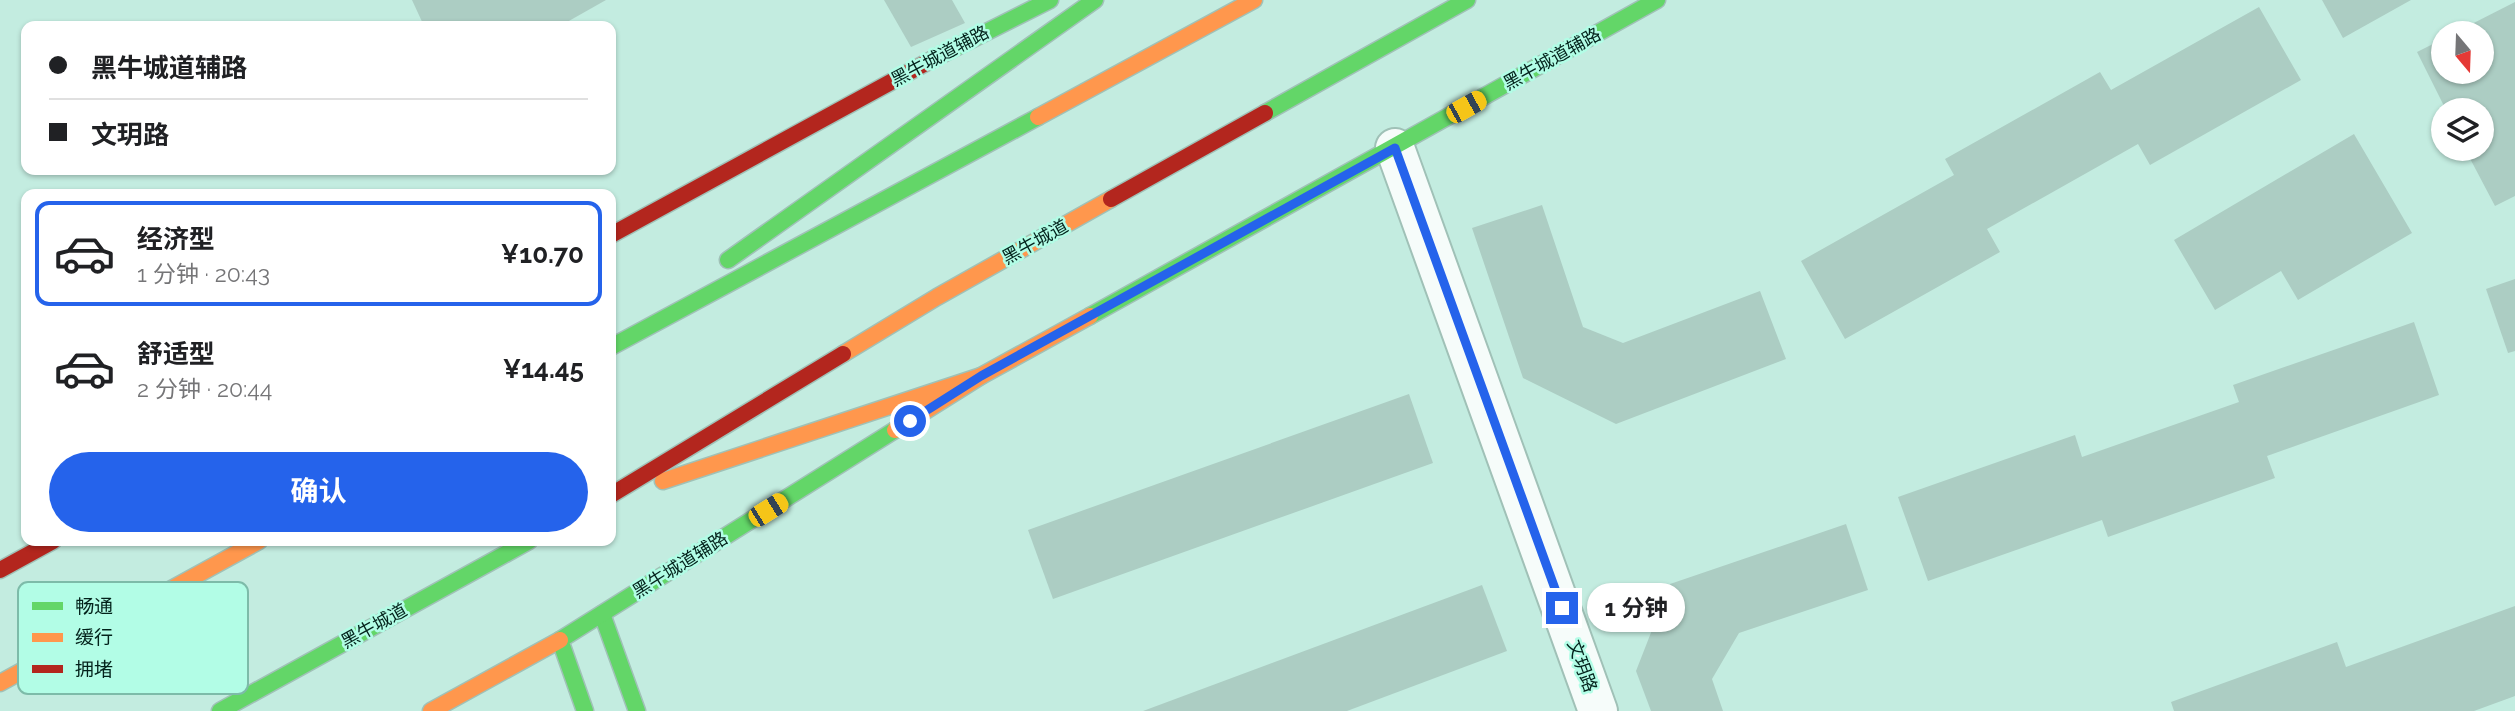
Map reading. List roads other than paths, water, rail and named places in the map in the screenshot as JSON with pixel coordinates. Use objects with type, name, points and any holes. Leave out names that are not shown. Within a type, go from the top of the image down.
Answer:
[{"type":"main road","name":"黑牛城道辅路","points":[[616,232],[933,59],[1050,0]]},
{"type":"main road","points":[[616,342],[1095,0]]},
{"type":"main road","points":[[616,343],[1254,0]]},
{"type":"main road","name":"黑牛城道","points":[[616,494],[937,297],[1467,0]]},
{"type":"main road","name":"黑牛城道辅路","points":[[430,711],[560,640],[981,376],[1657,0]]},
{"type":"main road","points":[[616,495],[981,376]]},
{"type":"main road","points":[[0,570],[44,546]]},
{"type":"main road","points":[[184,582],[250,546]]},
{"type":"main road","name":"黑牛城道","points":[[220,711],[520,546]]},
{"type":"main road","points":[[602,614],[637,711]]},
{"type":"main road","points":[[560,640],[585,711]]},
{"type":"main road","points":[[0,683],[18,673]]},
{"type":"street","name":"文玥路","points":[[1395,148],[1598,711]]}]
